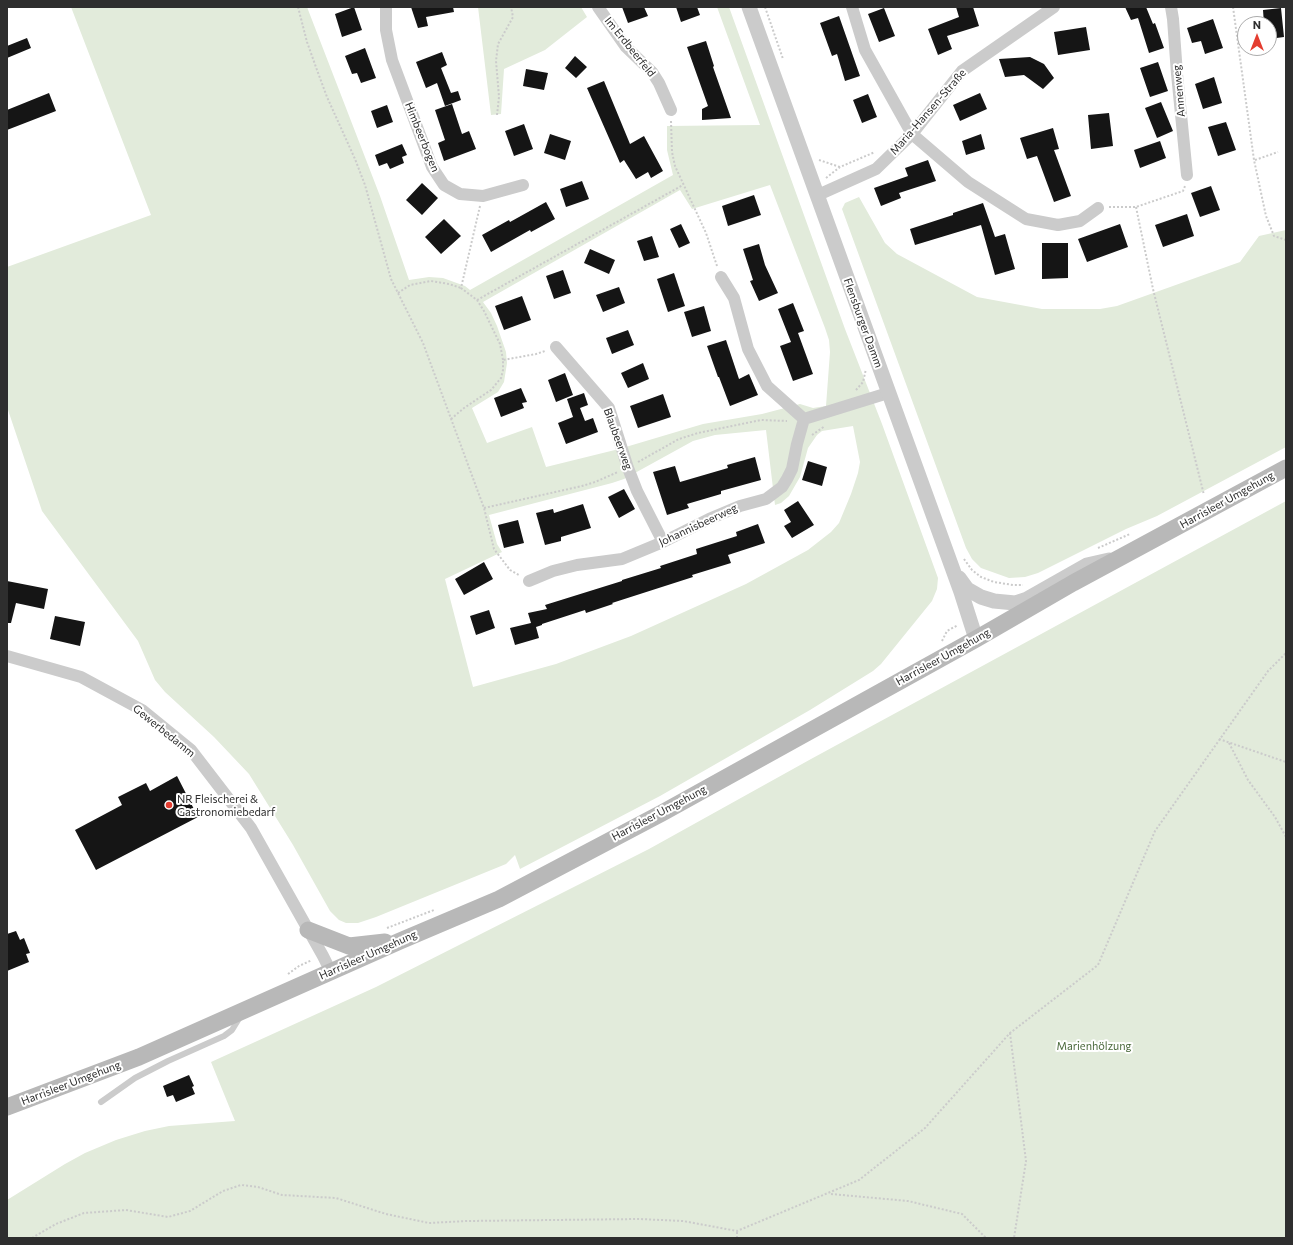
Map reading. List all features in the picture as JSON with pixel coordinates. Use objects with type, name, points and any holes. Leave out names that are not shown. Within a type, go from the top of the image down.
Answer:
[{"type":"main road","name":"Harrisleer Umgehung","points":[[7,1107],[139,1057],[498,899],[662,813],[976,639],[1073,583],[1286,468]]},
{"type":"main road","points":[[308,930],[350,946],[400,941]]},
{"type":"street","name":"Himbeerbogen","points":[[386,7],[386,30],[392,60],[432,167],[444,185],[460,194],[483,196],[523,185]]},
{"type":"street","name":"Im Erdbeerfeld","points":[[598,7],[626,47],[652,72],[659,83],[671,110]]},
{"type":"street","name":"Flensburger Damm","points":[[750,7],[961,592],[976,639]]},
{"type":"street","points":[[852,7],[865,50],[912,134],[968,182],[1026,219],[1058,225],[1080,221],[1098,208]]},
{"type":"street","name":"Maria-Hansen-Straße","points":[[818,195],[876,170],[912,134],[962,71],[1054,7]]},
{"type":"street","name":"Annenweg","points":[[1171,7],[1187,175]]},
{"type":"street","points":[[721,277],[734,298],[748,349],[767,386],[804,419],[888,393]]},
{"type":"street","name":"Blaubeerweg","points":[[556,347],[609,408],[637,491],[663,542]]},
{"type":"street","name":"Johannisbeerweg","points":[[529,581],[553,571],[576,565],[622,559],[663,542],[734,508],[766,499],[782,487],[792,469],[804,419]]},
{"type":"street","points":[[952,568],[971,592],[994,601],[1015,602],[1027,599],[1087,565],[1123,556]]},
{"type":"street","name":"Gewerbedamm","points":[[7,656],[75,675],[86,680],[142,710],[191,750],[251,828],[331,972]]},
{"type":"lane","points":[[101,1102],[135,1078],[168,1061],[224,1036],[232,1030],[244,1010]]},
{"type":"path","points":[[298,7],[307,42],[319,76],[365,185],[388,271],[422,343],[451,419],[484,508],[494,549],[510,570],[529,581]]},
{"type":"path","points":[[496,115],[499,97],[496,61],[498,44],[513,17],[511,7]]},
{"type":"path","points":[[1233,7],[1254,160],[1266,216],[1274,236],[1286,240]]},
{"type":"path","points":[[671,110],[672,152],[675,166],[706,233],[721,277]]},
{"type":"path","points":[[826,178],[840,167],[876,152]]},
{"type":"path","points":[[1254,160],[1278,152]]},
{"type":"path","points":[[819,160],[840,167]]},
{"type":"path","points":[[1098,208],[1136,207],[1183,191],[1187,175]]},
{"type":"path","points":[[477,300],[683,185]]},
{"type":"path","points":[[461,288],[483,196]]},
{"type":"path","points":[[1136,207],[1157,304],[1205,499],[1210,510]]},
{"type":"path","points":[[398,293],[410,285],[431,281],[461,288],[477,300],[490,321],[500,344],[504,360],[501,378],[492,390],[464,408],[451,419]]},
{"type":"path","points":[[504,360],[536,354],[556,347]]},
{"type":"path","points":[[484,508],[589,484],[628,468],[679,439],[698,433],[760,420],[787,421],[804,419]]},
{"type":"path","points":[[994,601],[1006,584]]},
{"type":"path","points":[[941,642],[949,629],[969,619]]},
{"type":"path","points":[[32,1238],[56,1224],[84,1213],[126,1210],[168,1218],[190,1211],[223,1191],[241,1186],[258,1187],[282,1195],[336,1198],[386,1214],[429,1223],[639,1218],[683,1221],[737,1231],[859,1180],[925,1128],[1010,1033],[1098,966],[1155,831],[1268,671],[1286,652]]},
{"type":"path","points":[[1219,739],[1286,762]]},
{"type":"path","points":[[1230,743],[1248,780],[1275,817],[1286,837]]},
{"type":"path","points":[[387,928],[437,909]]},
{"type":"path","points":[[287,975],[299,966],[323,956]]},
{"type":"path","points":[[1010,1033],[1026,1161],[1014,1238]]},
{"type":"path","points":[[830,1193],[908,1201],[962,1214],[986,1238]]},
{"type":"path","points":[[737,1231],[737,1238]]},
{"type":"green space","points":[[71,7],[307,7],[380,196],[409,280],[429,277],[443,278],[465,286],[470,290],[673,175],[667,150],[667,126],[760,125],[717,7],[729,7],[845,329],[882,424],[938,578],[937,589],[932,601],[881,664],[873,671],[810,710],[660,796],[520,869],[515,855],[506,864],[376,917],[358,923],[346,923],[339,920],[330,911],[293,845],[249,774],[214,737],[165,692],[155,680],[138,641],[42,511],[7,407],[7,267],[151,215]],"holes":[[[770,185],[829,340],[830,352],[826,406],[813,408],[800,404],[762,414],[703,424],[619,449],[546,467],[532,427],[487,443],[472,408],[498,392],[504,382],[507,363],[506,352],[497,326],[491,313],[483,302],[680,190],[692,209]],[[853,426],[860,462],[851,494],[839,523],[831,532],[808,550],[746,584],[631,636],[556,664],[473,687],[445,579],[502,552],[497,544],[489,515],[624,479],[693,441],[715,435],[766,430],[775,505],[781,503],[789,496],[800,477],[808,448],[817,435],[822,431]]]},
{"type":"green space","points":[[478,7],[581,7],[587,17],[545,50],[504,69],[501,114],[491,115]]},
{"type":"green space","points":[[859,197],[885,243],[897,254],[977,297],[1042,309],[1100,309],[1117,306],[1240,262],[1259,236],[1286,230],[1286,447],[1157,516],[1126,529],[1038,573],[1025,577],[1009,578],[981,568],[972,559],[966,548],[842,209],[845,203]]},
{"type":"green space","name":"Marienhölzung","points":[[1286,501],[1286,1238],[7,1238],[7,1200],[85,1153],[116,1140],[145,1131],[169,1126],[235,1121],[211,1062],[376,987],[649,849],[811,759]]},
{"type":"building","points":[[354,7],[362,30],[342,37],[335,14]]},
{"type":"building","points":[[411,7],[453,7],[454,12],[426,17],[428,26],[418,28]]},
{"type":"building","points":[[622,7],[644,7],[648,16],[628,23]]},
{"type":"building","points":[[676,7],[697,7],[700,15],[681,22]]},
{"type":"building","points":[[956,7],[973,7],[979,26],[947,36],[952,49],[938,55],[928,29],[959,17]]},
{"type":"building","points":[[1125,7],[1146,7],[1153,24],[1155,23],[1164,48],[1149,53],[1138,18],[1131,20]]},
{"type":"building","points":[[884,8],[895,36],[879,42],[868,14]]},
{"type":"building","points":[[1281,8],[1284,37],[1277,38],[1277,16],[1263,16],[1263,10]]},
{"type":"building","points":[[839,16],[860,76],[845,81],[837,54],[832,56],[820,23]]},
{"type":"building","points":[[1213,19],[1223,48],[1205,54],[1201,41],[1192,43],[1187,28]]},
{"type":"building","points":[[1086,27],[1090,50],[1058,55],[1054,32]]},
{"type":"building","points":[[27,38],[31,48],[7,58],[7,46]]},
{"type":"building","points":[[706,41],[714,66],[713,67],[731,118],[702,120],[702,109],[708,106],[687,47]]},
{"type":"building","points":[[365,48],[376,78],[361,83],[357,73],[352,74],[345,56]]},
{"type":"building","points":[[442,52],[447,65],[441,68],[451,93],[458,91],[461,100],[445,106],[437,83],[426,88],[416,62]]},
{"type":"building","points":[[575,56],[587,67],[576,78],[565,68]]},
{"type":"building","points":[[1030,57],[1044,64],[1054,78],[1043,89],[1024,75],[1005,77],[999,59]]},
{"type":"building","points":[[1158,62],[1168,91],[1150,97],[1140,68]]},
{"type":"building","points":[[526,69],[548,73],[544,90],[523,86]]},
{"type":"building","points":[[1214,77],[1222,103],[1203,109],[1195,84]]},
{"type":"building","points":[[604,81],[630,144],[644,136],[663,171],[651,178],[648,172],[636,179],[624,160],[620,163],[587,88]]},
{"type":"building","points":[[49,93],[56,111],[7,130],[7,110]]},
{"type":"building","points":[[980,93],[987,109],[960,121],[953,105]]},
{"type":"building","points":[[868,94],[877,117],[862,123],[853,100]]},
{"type":"building","points":[[1161,102],[1173,131],[1157,138],[1145,108]]},
{"type":"building","points":[[452,104],[462,134],[469,131],[476,149],[444,161],[438,143],[445,140],[435,110]]},
{"type":"building","points":[[387,105],[393,122],[377,128],[371,111]]},
{"type":"building","points":[[1109,113],[1113,146],[1091,149],[1088,115]]},
{"type":"building","points":[[1226,122],[1236,150],[1218,156],[1208,127]]},
{"type":"building","points":[[524,124],[533,149],[514,156],[505,131]]},
{"type":"building","points":[[1053,128],[1059,149],[1054,150],[1071,196],[1054,202],[1037,156],[1027,159],[1020,138]]},
{"type":"building","points":[[550,134],[571,141],[565,160],[544,153]]},
{"type":"building","points":[[981,134],[985,149],[966,155],[962,141]]},
{"type":"building","points":[[1160,141],[1166,158],[1140,168],[1134,150]]},
{"type":"building","points":[[402,144],[407,155],[402,157],[404,163],[390,169],[387,163],[379,166],[375,155]]},
{"type":"building","points":[[928,160],[936,181],[899,193],[901,198],[881,206],[874,188],[908,176],[905,168]]},
{"type":"building","points":[[582,181],[589,199],[566,207],[560,189]]},
{"type":"building","points":[[422,183],[438,198],[422,215],[406,200]]},
{"type":"building","points":[[1211,186],[1220,210],[1200,217],[1191,193]]},
{"type":"building","points":[[754,195],[761,215],[728,226],[722,206]]},
{"type":"building","points":[[546,202],[555,219],[531,232],[530,230],[491,252],[482,235],[509,220],[510,222]]},
{"type":"building","points":[[983,203],[995,237],[1005,234],[1015,269],[995,275],[981,225],[915,245],[910,229],[953,215],[953,213]]},
{"type":"building","points":[[1187,214],[1194,236],[1163,247],[1155,225]]},
{"type":"building","points":[[444,219],[461,236],[441,254],[425,237]]},
{"type":"building","points":[[681,224],[690,243],[679,248],[670,229]]},
{"type":"building","points":[[1120,224],[1128,247],[1087,262],[1078,239]]},
{"type":"building","points":[[652,236],[659,257],[644,261],[637,241]]},
{"type":"building","points":[[1042,243],[1068,243],[1068,278],[1042,279]]},
{"type":"building","points":[[759,244],[765,265],[778,293],[759,301],[750,281],[753,280],[743,249]]},
{"type":"building","points":[[590,249],[615,260],[609,274],[584,263]]},
{"type":"building","points":[[563,270],[571,293],[554,299],[546,276]]},
{"type":"building","points":[[674,273],[685,306],[668,312],[657,279]]},
{"type":"building","points":[[619,287],[625,303],[603,312],[596,295]]},
{"type":"building","points":[[522,296],[531,320],[504,330],[495,306]]},
{"type":"building","points":[[793,303],[804,331],[798,333],[813,374],[793,381],[780,346],[791,342],[778,309]]},
{"type":"building","points":[[704,306],[711,331],[692,337],[684,312]]},
{"type":"building","points":[[628,330],[634,345],[612,354],[606,338]]},
{"type":"building","points":[[726,340],[739,379],[749,374],[758,395],[730,406],[707,346]]},
{"type":"building","points":[[643,363],[649,379],[628,388],[621,373]]},
{"type":"building","points":[[565,373],[573,395],[556,402],[548,380]]},
{"type":"building","points":[[521,388],[527,402],[522,403],[524,408],[501,417],[494,398]]},
{"type":"building","points":[[584,393],[588,405],[580,408],[585,421],[593,418],[598,432],[566,444],[558,423],[573,417],[567,399]]},
{"type":"building","points":[[663,394],[671,417],[638,428],[630,406]]},
{"type":"building","points":[[755,457],[761,480],[721,491],[721,494],[687,504],[689,508],[667,515],[653,472],[675,466],[680,482],[728,468],[727,465]]},
{"type":"building","points":[[808,461],[827,467],[822,486],[802,480]]},
{"type":"building","points":[[624,489],[635,509],[619,518],[608,497]]},
{"type":"building","points":[[798,501],[814,525],[792,538],[784,526],[791,522],[784,510]]},
{"type":"building","points":[[583,504],[591,528],[561,537],[561,541],[545,545],[536,513],[553,509],[554,513]]},
{"type":"building","points":[[518,520],[524,543],[504,548],[498,525]]},
{"type":"building","points":[[758,524],[765,543],[728,555],[731,563],[692,575],[693,577],[586,613],[585,610],[542,624],[536,627],[539,638],[515,645],[510,628],[531,623],[528,613],[547,609],[545,605],[661,568],[660,566],[697,554],[696,549],[737,536],[736,532]]},
{"type":"building","points":[[484,562],[493,579],[464,595],[455,579]]},
{"type":"building","points":[[7,581],[48,589],[44,609],[16,603],[11,623],[7,623]]},
{"type":"building","points":[[489,610],[495,628],[476,635],[470,616]]},
{"type":"building","points":[[55,616],[85,622],[80,646],[50,639]]},
{"type":"building","points":[[177,776],[198,817],[96,870],[75,830],[122,805],[118,797],[146,783],[150,791]]},
{"type":"building","points":[[16,931],[20,940],[24,938],[30,953],[26,954],[29,962],[7,971],[7,934]]},
{"type":"building","points":[[189,1075],[194,1086],[192,1087],[195,1094],[176,1102],[173,1095],[167,1097],[163,1086]]},
{"type":"place","name":"NR Fleischerei & Gastronomiebedarf","points":[[169,805]]}]
